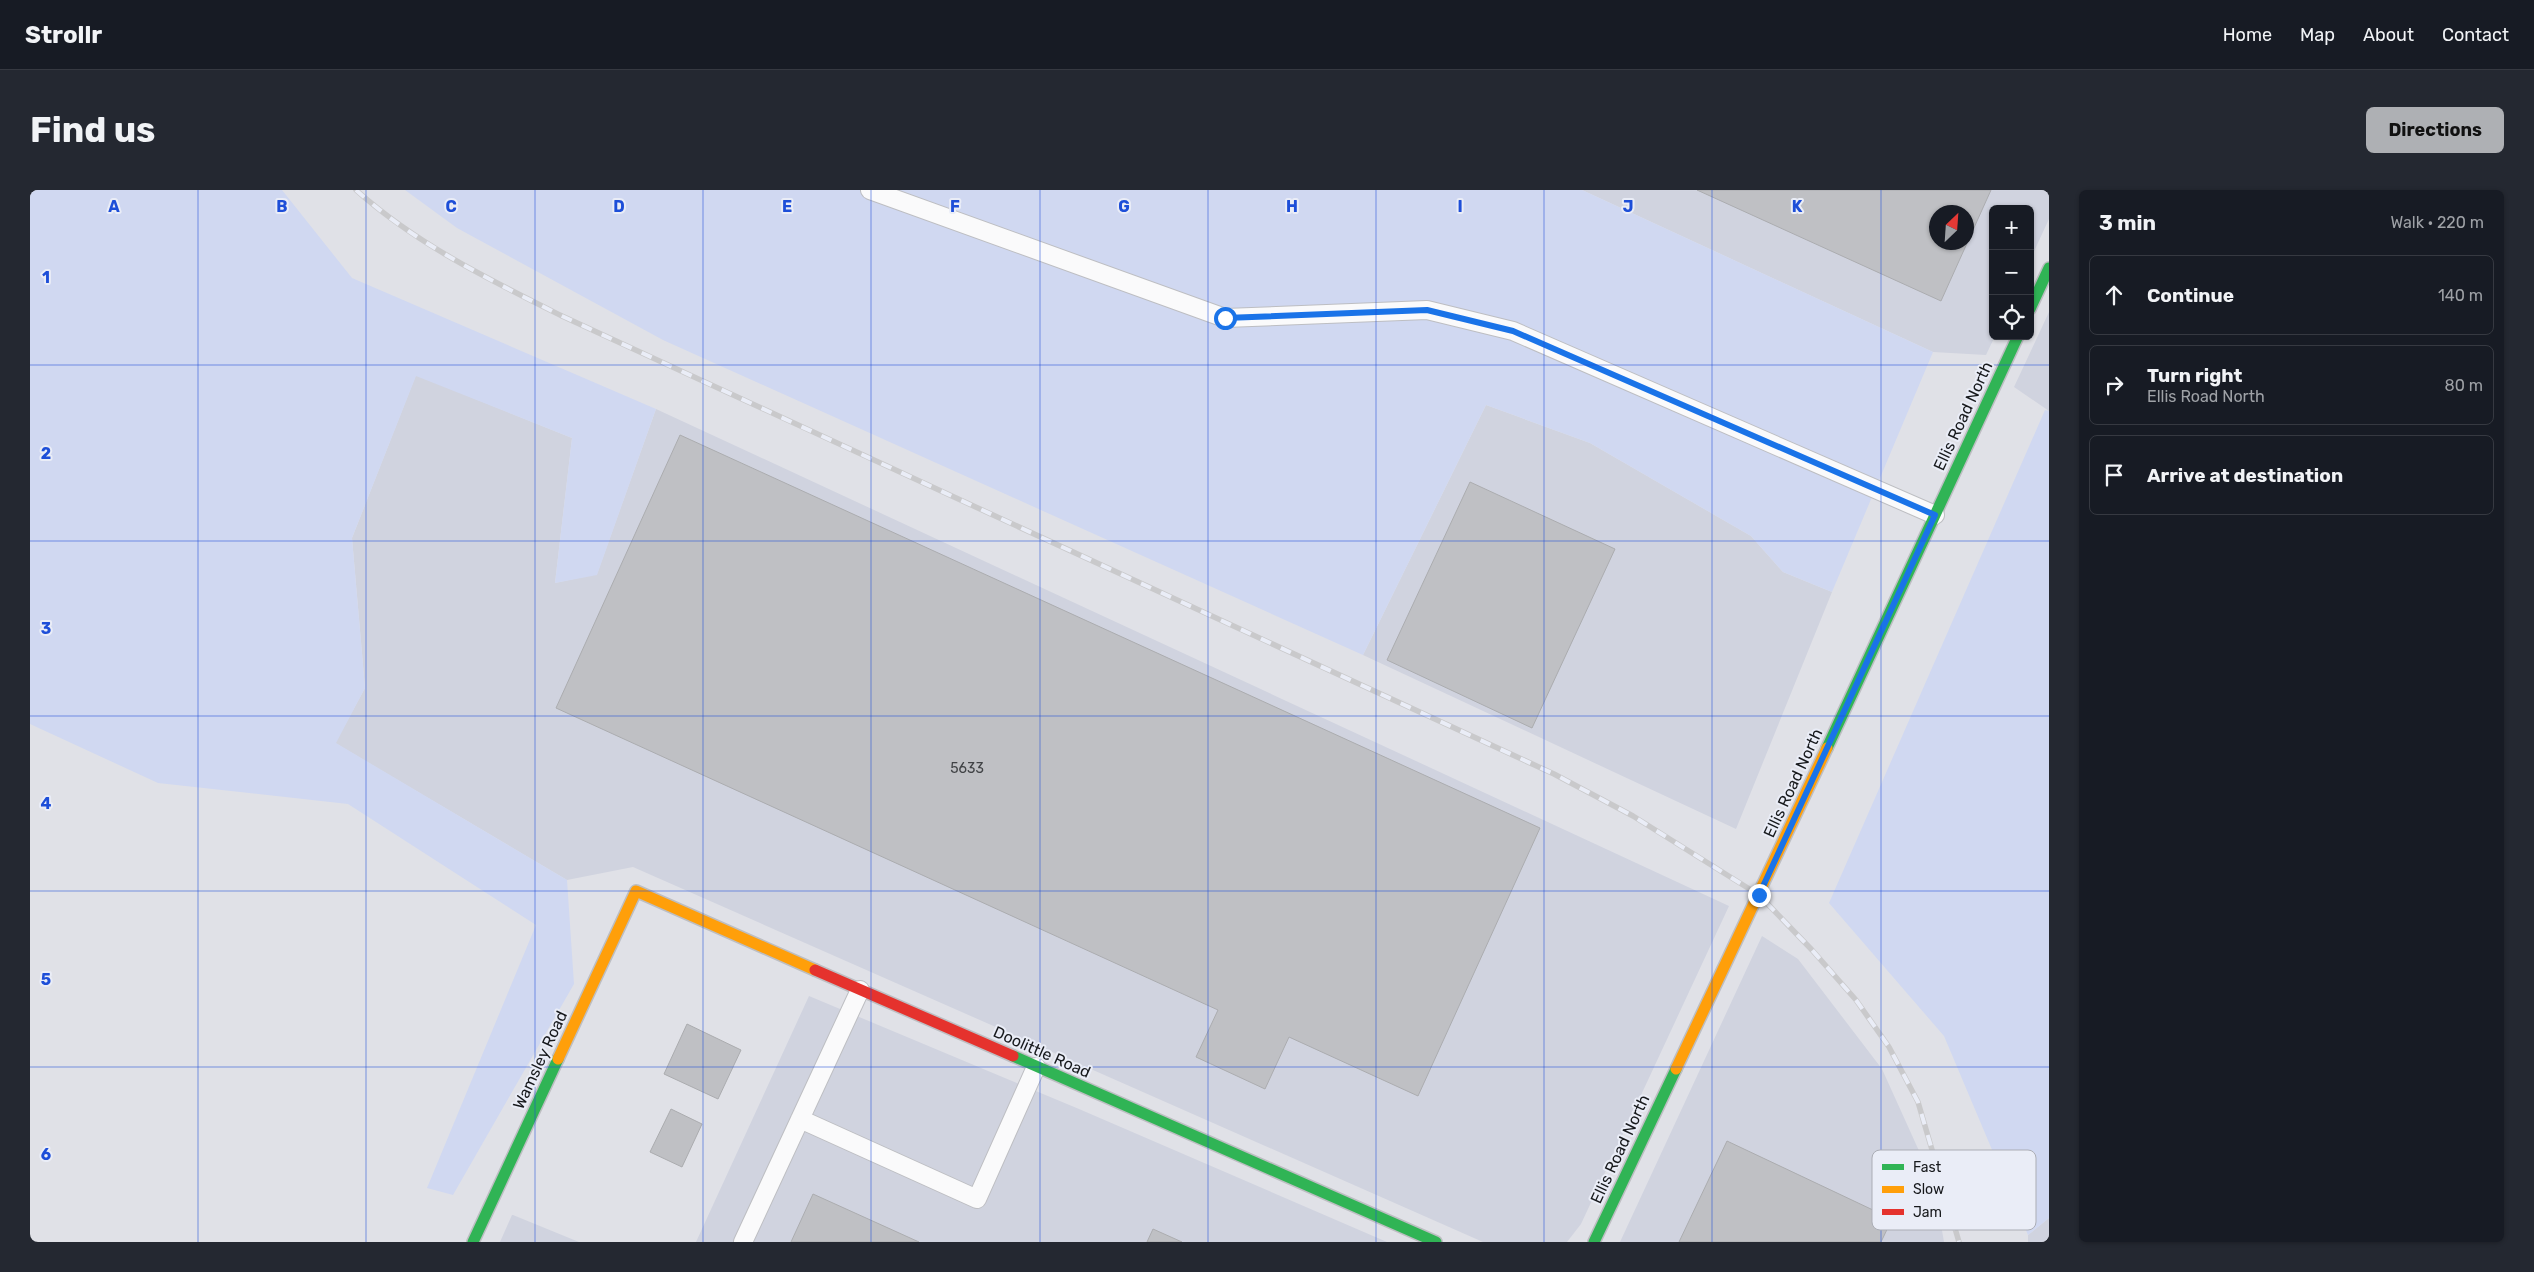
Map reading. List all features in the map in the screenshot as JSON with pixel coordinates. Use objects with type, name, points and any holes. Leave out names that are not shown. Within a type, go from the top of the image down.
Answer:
[{"type":"street","points":[[2034,300],[2049,268]]},
{"type":"street","name":"Ellis Road North","points":[[1594,1242],[1754,904],[2016,340]]},
{"type":"street","name":"Doolittle Road","points":[[636,892],[1436,1242]]},
{"type":"street","name":"Wamsley Road","points":[[474,1242],[636,892]]},
{"type":"lane","points":[[870,190],[1225,318],[1427,310],[1513,331],[1935,515]]},
{"type":"lane","points":[[743,1242],[860,990]]},
{"type":"lane","points":[[800,1119],[977,1199],[1036,1067]]},
{"type":"shaded area","points":[[30,190],[282,190],[352,278],[656,409],[597,575],[555,583],[572,438],[416,376],[352,538],[365,688],[336,743],[567,880],[574,984],[453,1195],[427,1188],[536,925],[348,804],[158,783],[30,724]]},
{"type":"shaded area","points":[[405,190],[1582,190],[1933,352],[1832,592],[1783,572],[1751,536],[1590,443],[1486,405],[1363,655],[663,340],[457,228]]},
{"type":"shaded area","points":[[1582,190],[2049,190],[2049,219],[2034,251],[2034,205],[1989,205],[1989,340],[1993,340],[1986,355],[1933,352]]},
{"type":"shaded area","points":[[2049,312],[2049,411],[2014,387]]},
{"type":"shaded area","points":[[416,375],[572,438],[555,583],[597,574],[656,409],[1729,906],[1581,1224],[1567,1242],[1483,1242],[633,867],[567,880],[335,743],[365,688],[352,538]]},
{"type":"shaded area","points":[[1486,405],[1590,443],[1751,536],[1783,572],[1832,592],[1736,829],[1363,655]]},
{"type":"shaded area","points":[[2045,410],[2049,411],[2049,1218],[2036,1229],[2036,1150],[1992,1150],[1944,1036],[1829,903]]},
{"type":"shaded area","points":[[1762,936],[1798,959],[1882,1069],[1919,1150],[1872,1150],[1872,1230],[1942,1230],[1944,1242],[1620,1242]]},
{"type":"shaded area","points":[[809,996],[1079,1109],[1387,1242],[696,1242]]},
{"type":"shaded area","points":[[513,1215],[579,1242],[500,1242]]},
{"type":"shaded area","points":[[2049,1218],[2049,1242],[2028,1242],[2028,1235]]},
{"type":"shaded area","points":[[2026,1230],[2034,1230],[2028,1235]]},
{"type":"building","points":[[1697,190],[1991,190],[1974,228],[1974,205],[1929,205],[1929,250],[1964,250],[1941,301]]},
{"type":"building","points":[[680,435],[1540,828],[1418,1096],[1289,1037],[1265,1089],[1196,1057],[1218,1010],[556,708]]},
{"type":"building","points":[[1470,482],[1615,549],[1532,728],[1387,660]]},
{"type":"building","points":[[687,1024],[741,1050],[718,1099],[664,1074]]},
{"type":"building","points":[[671,1109],[702,1124],[682,1167],[650,1152]]},
{"type":"building","points":[[1727,1141],[1872,1210],[1872,1230],[1887,1230],[1881,1242],[1679,1242]]},
{"type":"building","points":[[813,1194],[919,1242],[791,1242]]},
{"type":"building","points":[[1153,1229],[1182,1242],[1147,1242]]},
{"type":"railway","points":[[356,190],[403,227],[454,260],[562,316],[1554,774],[1633,816],[1759,895],[1812,950],[1856,1000],[1889,1047],[1918,1102],[1932,1150]]},
{"type":"railway","points":[[1955,1230],[1959,1242]]},
{"type":"traffic: fast","points":[[2034,300],[2049,268]]},
{"type":"traffic: fast","points":[[1827,748],[2016,340]]},
{"type":"traffic: fast","points":[[1013,1056],[1436,1242]]},
{"type":"traffic: fast","points":[[473,1242],[558,1059]]},
{"type":"traffic: fast","points":[[1594,1242],[1676,1069]]},
{"type":"traffic: slow","points":[[1676,1069],[1827,748]]},
{"type":"traffic: slow","points":[[558,1059],[636,891],[815,970]]},
{"type":"traffic: jam","points":[[815,970],[1013,1056]]},
{"type":"route","points":[[1225,318],[1427,310],[1513,331],[1935,515],[1759,895]]}]
